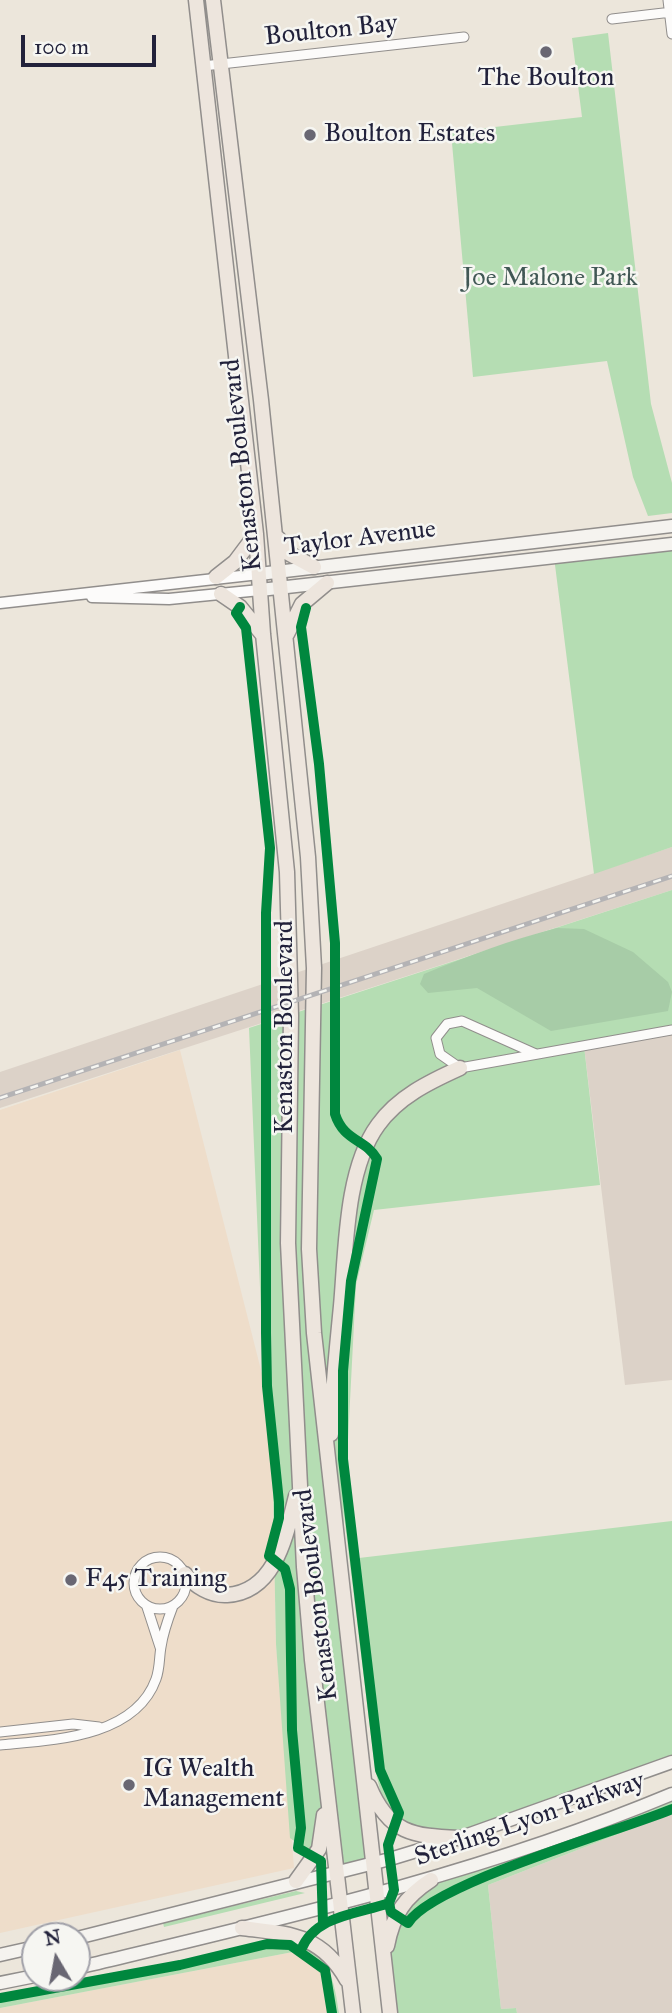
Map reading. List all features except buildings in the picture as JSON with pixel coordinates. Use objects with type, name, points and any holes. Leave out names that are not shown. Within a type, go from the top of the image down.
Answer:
[{"type":"main road","name":"Kenaston Boulevard","points":[[196,0],[256,534],[290,925],[288,1243],[308,1625],[353,2013]]},
{"type":"main road","name":"Kenaston Boulevard","points":[[214,0],[276,533],[312,920],[314,1010],[309,1249],[315,1346],[390,2013]]},
{"type":"main road","name":"Taylor Avenue","points":[[259,574],[672,526]]},
{"type":"main road","points":[[276,533],[288,553],[314,567]]},
{"type":"main road","points":[[216,577],[235,562],[256,534]]},
{"type":"main road","name":"Taylor Avenue","points":[[260,590],[672,544]]},
{"type":"main road","points":[[286,635],[302,604],[327,583]]},
{"type":"main road","points":[[221,594],[240,607],[263,634]]},
{"type":"main road","points":[[330,1494],[332,1407],[349,1217],[365,1148],[377,1126],[392,1108],[424,1084],[460,1068]]},
{"type":"main road","points":[[185,1574],[193,1584],[223,1596],[241,1594],[258,1584],[276,1562],[300,1481]]},
{"type":"main road","name":"Sterling Lyon Parkway","points":[[91,1934],[296,1881],[374,1864],[459,1838],[672,1762]]},
{"type":"main road","points":[[364,1774],[375,1801],[395,1825],[424,1836],[459,1838]]},
{"type":"main road","points":[[296,1881],[319,1849],[328,1793]]},
{"type":"main road","name":"Sterling Lyon Parkway","points":[[91,1965],[431,1881],[590,1828],[672,1794]]},
{"type":"main road","points":[[384,1957],[396,1914],[408,1895],[431,1881]]},
{"type":"main road","points":[[242,1928],[307,1939],[333,1958],[349,1983]]},
{"type":"main road","points":[[0,1955],[21,1950]]},
{"type":"main road","points":[[0,1983],[21,1979]]},
{"type":"street","points":[[668,0],[672,34]]},
{"type":"street","points":[[612,19],[671,12]]},
{"type":"street","name":"Boulton Bay","points":[[203,66],[464,37]]},
{"type":"street","name":"Taylor Avenue","points":[[0,603],[259,574]]},
{"type":"street","name":"Taylor Avenue","points":[[52,596],[169,599],[260,590]]},
{"type":"street","points":[[536,1054],[462,1021],[453,1021],[442,1027],[436,1038],[444,1058],[460,1068],[672,1030]]},
{"type":"street","points":[[147,1607],[165,1609],[184,1593],[185,1574],[167,1558],[150,1559],[143,1564],[134,1578],[134,1587],[147,1607],[160,1649]]},
{"type":"street","points":[[0,1745],[74,1737],[101,1728],[142,1703],[156,1680],[160,1649],[173,1605]]},
{"type":"street","points":[[0,1732],[73,1724],[101,1728]]},
{"type":"shaded area","points":[[672,847],[672,890],[0,1108],[0,1072]]},
{"type":"shaded area","points":[[672,1030],[672,1380],[625,1385],[584,1046]]},
{"type":"shaded area","points":[[180,1050],[264,1382],[272,1448],[276,1644],[294,1868],[50,1922],[21,1922],[21,1928],[0,1933],[0,1110]]},
{"type":"shaded area","points":[[672,1813],[672,2013],[517,2013],[516,2008],[501,2009],[488,1885]]},
{"type":"shaded area","points":[[298,1951],[323,1972],[330,2013],[0,2013],[0,2008]]},
{"type":"green space","name":"Joe Malone Park","points":[[608,33],[651,404],[672,483],[672,513],[648,516],[633,477],[607,361],[473,377],[451,132],[582,117],[572,38]]},
{"type":"green space","points":[[672,544],[672,847],[594,874],[554,557]]},
{"type":"green space","points":[[672,890],[672,1030],[584,1046],[600,1185],[374,1210],[356,1285],[347,1459],[359,1558],[672,1521],[672,1762],[459,1838],[410,1833],[383,1803],[375,1769],[343,1507],[354,1698],[374,1864],[336,1873],[328,1796],[319,1859],[290,1838],[276,1644],[272,1448],[264,1382],[249,1028]]},
{"type":"green space","points":[[557,928],[584,929],[633,952],[668,982],[672,992],[668,1011],[551,1031],[477,988],[428,993],[420,984],[424,974],[489,949]]},
{"type":"green space","points":[[672,1794],[672,1813],[488,1885],[501,2009],[516,2008],[517,2013],[392,2013],[389,1933],[431,1880]]},
{"type":"green space","points":[[296,1891],[305,1893],[164,1927],[163,1923]]},
{"type":"green space","points":[[273,1941],[304,1948],[323,1962],[333,1983],[339,2013],[330,2013],[323,1972],[298,1951],[91,1991],[91,1984],[106,1976]]},
{"type":"green space","points":[[41,1992],[84,1992],[0,2008],[0,1999]]},
{"type":"railway","points":[[0,1098],[672,876]]},
{"type":"cycle path","points":[[240,607],[236,613],[246,628],[270,848],[266,913],[266,1333],[267,1386],[279,1518],[269,1556],[285,1569],[290,1589],[292,1730],[301,1828],[298,1848],[321,1861],[323,1923]]},
{"type":"cycle path","points":[[306,608],[301,627],[319,764],[335,943],[335,1114],[344,1130],[367,1147],[377,1159],[351,1281],[343,1371],[343,1459],[380,1770],[399,1813],[388,1845],[394,1890],[389,1903],[391,1912],[408,1923],[424,1908],[452,1891],[489,1875],[672,1809]]},
{"type":"cycle path","points":[[301,1950],[316,1929],[327,1923],[351,1913],[389,1903]]},
{"type":"cycle path","points":[[0,1998],[180,1965],[267,1944],[290,1945],[325,1970],[332,2013]]},
{"type":"place","name":"The Boulton","points":[[546,52]]},
{"type":"place","name":"Boulton Estates","points":[[310,135]]},
{"type":"place","name":"F45 Training","points":[[71,1580]]},
{"type":"place","name":"IG Wealth Management","points":[[129,1785]]}]
